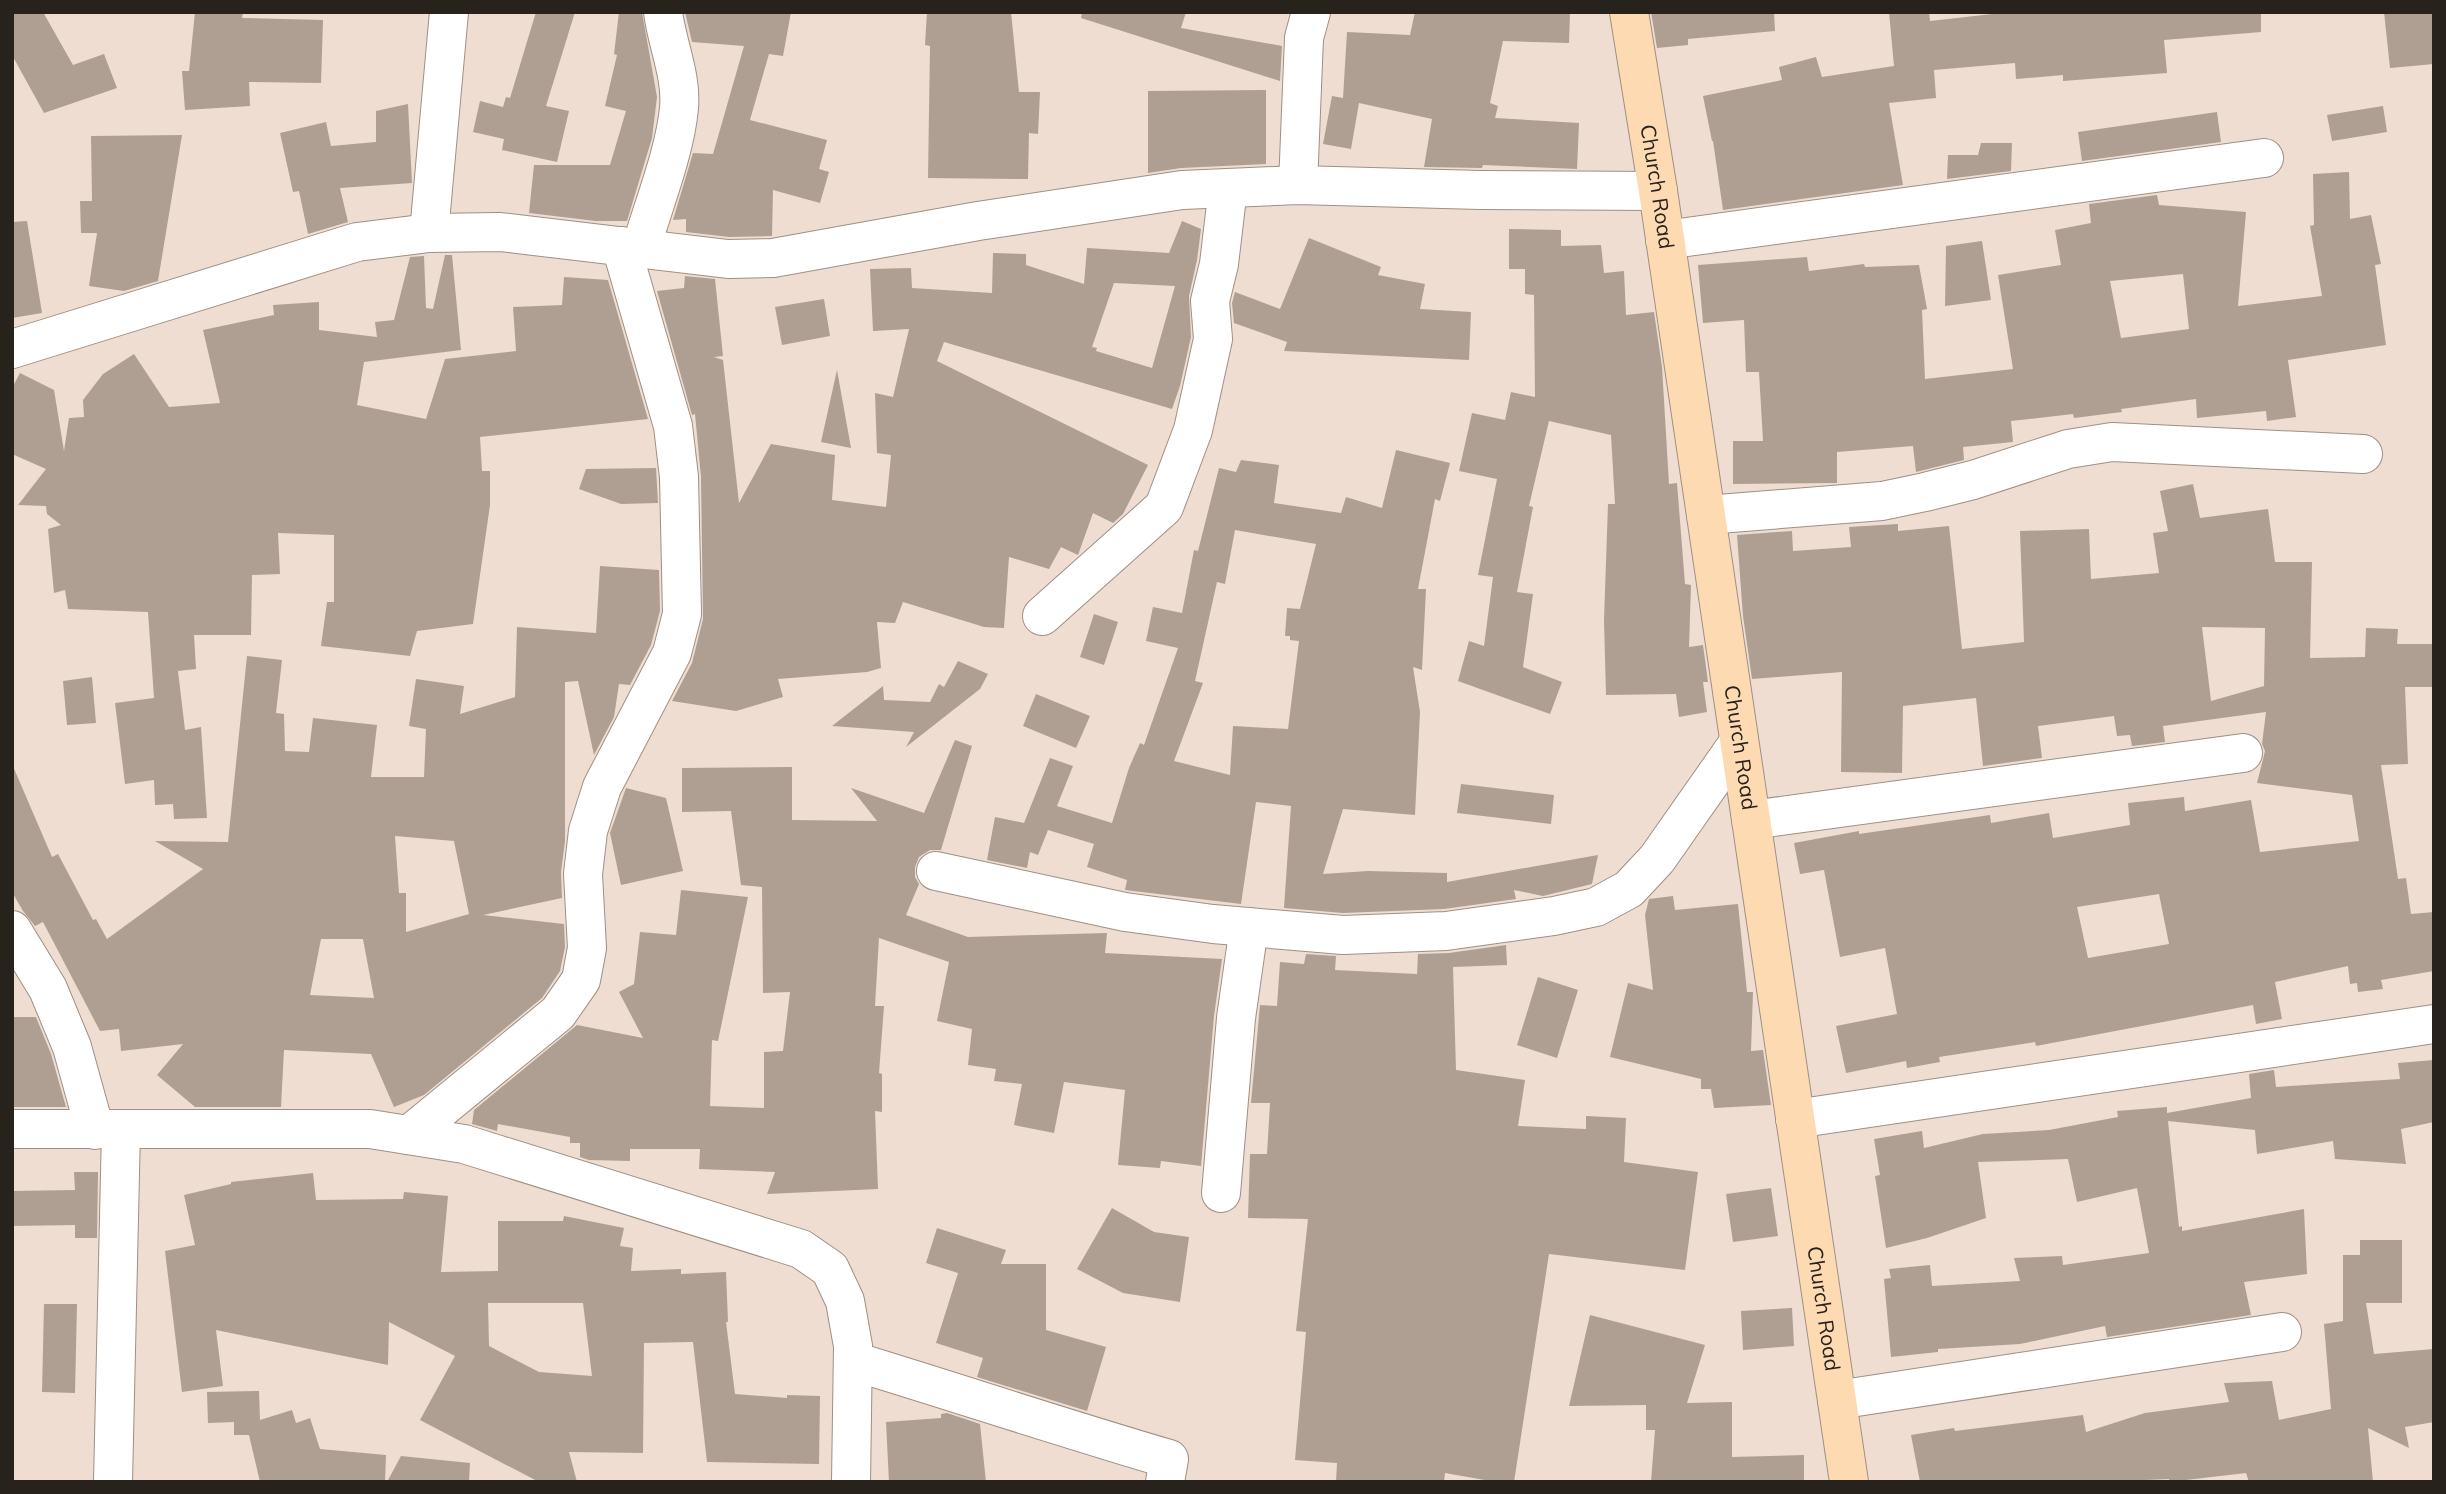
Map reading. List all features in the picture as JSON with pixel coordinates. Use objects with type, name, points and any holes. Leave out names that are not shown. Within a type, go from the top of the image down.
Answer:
[{"type":"street","points":[[429,233],[449,12]]},
{"type":"street","points":[[409,1135],[558,1013],[581,980],[587,948],[583,874],[588,831],[602,786],[672,653],[682,614],[679,477],[673,426],[631,247],[672,144],[679,107],[676,73],[665,33],[663,12]]},
{"type":"street","points":[[1298,185],[1304,38],[1311,12]]},
{"type":"street","name":"Church Road","points":[[1629,12],[1658,191],[1849,1482]]},
{"type":"street","points":[[1665,240],[2264,158]]},
{"type":"street","points":[[12,349],[357,243],[429,233],[500,232],[728,259],[773,258],[978,221],[1182,190],[1298,185],[1658,191]]},
{"type":"street","points":[[1042,616],[1164,507],[1193,430],[1213,338],[1210,301],[1219,264],[1228,188]]},
{"type":"street","points":[[1706,515],[1892,499],[1973,480],[2068,449],[2112,442],[2363,454]]},
{"type":"street","points":[[936,870],[1125,912],[1343,935],[1446,931],[1554,916],[1596,906],[1629,889],[1657,859],[1739,742]]},
{"type":"street","points":[[1751,820],[2243,753]]},
{"type":"street","points":[[1221,1193],[1236,1018],[1249,927]]},
{"type":"street","points":[[12,930],[48,989],[108,1130],[113,1482]]},
{"type":"street","points":[[1795,1119],[2434,1024]]},
{"type":"street","points":[[12,1129],[370,1129],[464,1144],[801,1249],[830,1269],[845,1301],[853,1346],[851,1482]]},
{"type":"street","points":[[1837,1400],[2282,1332]]},
{"type":"street","points":[[853,1361],[1169,1459],[1165,1482]]},
{"type":"building","points":[[12,12],[43,12],[73,65],[104,54],[117,88],[44,113],[12,55]]},
{"type":"building","points":[[195,12],[243,12],[242,18],[323,20],[321,83],[249,82],[250,106],[185,110],[182,71],[189,71]]},
{"type":"building","points":[[536,12],[575,12],[546,106],[569,111],[557,162],[502,150],[504,139],[473,132],[480,101],[503,107],[506,97],[510,98]]},
{"type":"building","points":[[619,12],[642,12],[657,97],[652,138],[627,221],[596,221],[529,213],[534,165],[610,165],[626,111],[605,106],[617,55],[614,54]]},
{"type":"building","points":[[685,12],[791,12],[783,56],[769,54],[750,120],[827,140],[819,169],[829,172],[820,203],[773,190],[772,236],[729,237],[686,232],[686,219],[673,220],[693,153],[713,154],[744,46],[692,42]]},
{"type":"building","points":[[927,12],[1011,12],[1019,92],[1040,92],[1038,134],[1029,133],[1028,179],[928,178],[930,46],[925,45]]},
{"type":"building","points":[[1082,12],[1186,12],[1181,28],[1282,46],[1280,81],[1081,18]]},
{"type":"building","points":[[1415,12],[1570,12],[1569,43],[1503,41],[1490,103],[1498,106],[1495,118],[1579,123],[1577,169],[1483,165],[1482,168],[1424,167],[1432,119],[1359,103],[1351,149],[1323,144],[1332,96],[1343,98],[1347,32],[1410,35]]},
{"type":"building","points":[[1651,12],[1774,12],[1775,31],[1688,39],[1688,45],[1657,48]]},
{"type":"building","points":[[1889,12],[1929,12],[1930,21],[2010,12],[2261,12],[2261,32],[2164,40],[2167,73],[2063,81],[2063,75],[2016,79],[2015,63],[1934,70],[1936,98],[1889,103],[1903,185],[1723,210],[1703,96],[1782,80],[1779,67],[1816,57],[1822,77],[1894,66]]},
{"type":"building","points":[[2384,12],[2434,12],[2434,64],[2390,68]]},
{"type":"building","points":[[1266,90],[1266,164],[1181,168],[1148,173],[1148,91]]},
{"type":"building","points":[[408,104],[412,183],[340,188],[348,222],[308,234],[299,191],[293,192],[280,133],[326,122],[331,146],[376,142],[376,111]]},
{"type":"building","points":[[2383,106],[2387,132],[2332,141],[2327,115]]},
{"type":"building","points":[[2217,112],[2221,142],[2082,161],[2078,132]]},
{"type":"building","points":[[182,135],[158,281],[124,291],[89,286],[97,233],[81,233],[80,201],[92,201],[91,136]]},
{"type":"building","points":[[1981,143],[2012,143],[2011,171],[1947,179],[1948,155],[1978,155]]},
{"type":"building","points":[[2349,172],[2350,219],[2371,215],[2381,264],[2375,265],[2386,345],[2288,360],[2296,417],[2267,421],[2266,411],[2197,418],[2196,399],[2074,418],[2073,414],[2011,421],[2013,442],[1963,447],[1964,460],[1916,472],[1913,446],[1837,452],[1837,483],[1733,484],[1733,441],[1763,441],[1759,372],[1746,372],[1744,320],[1703,323],[1698,265],[1807,257],[1809,271],[1864,264],[1865,267],[1919,265],[1927,309],[1922,310],[1925,379],[2013,369],[1998,275],[2061,265],[2055,230],[2091,223],[2089,204],[2157,195],[2159,205],[2246,212],[2238,306],[2322,296],[2310,226],[2314,225],[2313,174]],"holes":[[[2183,274],[2189,329],[2121,338],[2110,281]]]},
{"type":"building","points":[[27,221],[42,313],[12,318],[12,222]]},
{"type":"building","points":[[1182,221],[1201,229],[1189,296],[1191,337],[1172,409],[944,342],[937,361],[1148,465],[1123,514],[1113,523],[1093,513],[1078,555],[1061,547],[1049,569],[1009,557],[1004,628],[984,627],[903,602],[895,623],[877,622],[881,668],[867,672],[778,679],[783,697],[736,711],[672,701],[692,663],[703,619],[701,477],[695,414],[692,415],[657,291],[684,288],[685,276],[715,279],[723,356],[714,357],[723,360],[739,503],[771,444],[835,455],[832,500],[886,507],[891,455],[877,453],[875,393],[893,397],[909,329],[873,331],[870,269],[911,268],[912,288],[992,293],[993,253],[1026,254],[1026,265],[1084,284],[1087,248],[1169,253]],"holes":[[[1114,283],[1175,286],[1152,368],[1096,351],[1097,348],[1092,347]]]},
{"type":"building","points":[[1509,229],[1561,230],[1561,246],[1601,245],[1604,273],[1624,271],[1626,315],[1654,312],[1662,367],[1669,484],[1677,483],[1685,584],[1691,585],[1689,647],[1703,645],[1708,682],[1703,682],[1707,712],[1679,717],[1676,694],[1606,695],[1604,620],[1608,504],[1615,504],[1611,435],[1549,421],[1529,506],[1533,507],[1517,592],[1533,594],[1523,667],[1562,682],[1550,714],[1458,681],[1469,641],[1484,646],[1493,577],[1478,575],[1497,479],[1459,471],[1472,413],[1505,420],[1511,392],[1535,397],[1534,295],[1525,294],[1525,269],[1509,269]]},
{"type":"building","points":[[1309,238],[1381,267],[1378,275],[1425,284],[1420,309],[1471,312],[1469,360],[1284,351],[1287,342],[1234,323],[1232,303],[1235,292],[1280,309]]},
{"type":"building","points":[[1982,241],[1991,300],[1945,306],[1946,246]]},
{"type":"building","points":[[445,255],[452,255],[461,350],[364,362],[357,405],[426,419],[445,359],[516,351],[513,307],[562,305],[564,277],[608,280],[648,419],[480,437],[482,471],[490,471],[490,505],[473,624],[417,631],[410,656],[321,646],[327,602],[334,602],[334,535],[278,533],[280,574],[252,575],[251,635],[194,635],[196,669],[178,671],[185,730],[201,727],[207,818],[174,819],[173,804],[155,805],[154,780],[125,784],[115,703],[154,698],[148,612],[68,609],[65,590],[54,593],[48,529],[61,525],[47,514],[46,506],[18,505],[46,469],[12,454],[12,388],[20,373],[54,390],[64,451],[69,418],[84,417],[83,400],[103,374],[134,354],[169,407],[220,403],[203,330],[274,315],[273,305],[319,302],[319,330],[377,337],[375,322],[394,320],[410,257],[424,256],[426,308],[433,309]]},
{"type":"building","points":[[824,299],[830,336],[782,345],[775,307]]},
{"type":"building","points":[[837,370],[851,448],[821,442]]},
{"type":"building","points":[[1396,450],[1450,463],[1440,501],[1435,499],[1418,589],[1426,589],[1422,670],[1413,667],[1420,712],[1415,815],[1343,809],[1323,874],[1368,871],[1447,873],[1447,882],[1598,855],[1592,884],[1543,896],[1514,890],[1516,899],[1444,909],[1343,913],[1284,908],[1291,806],[1256,802],[1241,904],[1125,890],[1127,880],[1087,867],[1094,844],[1048,830],[1038,855],[1030,852],[1027,868],[987,860],[995,817],[1024,823],[1050,758],[1073,766],[1057,806],[1112,823],[1129,768],[1140,743],[1144,745],[1178,648],[1146,641],[1153,607],[1182,613],[1194,550],[1198,551],[1219,468],[1236,472],[1241,460],[1279,465],[1274,503],[1341,513],[1346,497],[1382,508]],"holes":[[[1235,530],[1316,544],[1300,609],[1287,608],[1285,636],[1299,641],[1288,729],[1233,726],[1230,775],[1174,761],[1203,683],[1195,681],[1217,582],[1225,584]]]},
{"type":"building","points":[[656,468],[658,503],[621,504],[579,489],[586,469]]},
{"type":"building","points":[[2193,484],[2200,518],[2268,509],[2275,562],[2312,562],[2310,658],[2365,657],[2366,628],[2398,629],[2397,644],[2434,644],[2434,687],[2405,687],[2408,764],[2381,765],[2398,879],[2406,878],[2411,914],[2434,912],[2434,971],[2381,980],[2383,989],[2358,992],[2357,983],[2350,984],[2348,966],[2275,982],[2282,1019],[2256,1024],[2253,1005],[2036,1046],[2035,1042],[1939,1057],[1940,1062],[1907,1068],[1906,1061],[1846,1073],[1836,1026],[1897,1014],[1885,948],[1840,957],[1824,870],[1800,874],[1794,843],[1859,831],[1859,834],[1990,815],[1991,823],[2049,813],[2053,838],[2130,825],[2128,803],[2184,797],[2185,811],[2251,800],[2260,852],[2359,841],[2352,795],[2257,783],[2265,751],[2262,744],[2266,712],[2163,726],[2165,742],[2132,746],[2130,735],[2117,736],[2114,716],[2038,726],[2042,758],[1983,766],[1976,698],[1903,706],[1902,773],[1841,772],[1842,672],[1752,679],[1743,616],[1737,535],[1792,531],[1793,551],[1851,547],[1849,527],[1898,524],[1898,531],[1949,526],[1962,649],[2024,642],[2020,531],[2089,529],[2091,579],[2159,573],[2153,533],[2168,531],[2160,491]],"holes":[[[2202,627],[2265,628],[2264,686],[2211,701]],[[2159,894],[2169,944],[2088,958],[2077,907]]]},
{"type":"building","points":[[600,566],[659,570],[660,611],[651,645],[630,685],[619,684],[614,717],[594,755],[578,681],[565,682],[565,841],[561,872],[562,898],[483,915],[564,924],[565,947],[560,971],[542,998],[424,1095],[394,1107],[371,1054],[284,1050],[281,1107],[195,1107],[157,1075],[183,1044],[121,1051],[119,1029],[100,1031],[43,922],[35,926],[12,892],[12,764],[52,857],[58,854],[93,920],[96,919],[107,939],[203,869],[155,841],[228,842],[247,656],[282,660],[276,713],[284,714],[285,751],[309,752],[313,718],[377,725],[371,777],[424,777],[426,729],[409,726],[416,679],[464,686],[460,714],[515,697],[517,627],[596,633]],"holes":[[[395,836],[454,841],[469,914],[406,932],[406,893],[399,893]],[[321,939],[363,939],[374,998],[310,995]]]},
{"type":"building","points":[[1094,614],[1118,622],[1104,665],[1080,657]]},
{"type":"building","points":[[958,661],[988,674],[980,689],[906,747],[914,732],[832,726],[883,686],[884,700],[930,702],[939,684],[944,687]]},
{"type":"building","points":[[92,677],[96,723],[67,725],[63,681]]},
{"type":"building","points":[[1036,694],[1090,716],[1076,748],[1023,726]]},
{"type":"building","points":[[955,740],[972,746],[941,850],[930,850],[919,857],[915,867],[915,877],[919,884],[906,915],[968,937],[1107,933],[1105,953],[1222,959],[1214,1016],[1201,1166],[1161,1161],[1160,1168],[1118,1165],[1125,1090],[1064,1082],[1054,1133],[1014,1125],[1022,1084],[994,1081],[996,1069],[968,1065],[972,1029],[937,1021],[949,962],[879,938],[875,1006],[884,1006],[879,1073],[882,1074],[882,1112],[875,1111],[878,1189],[767,1194],[775,1172],[699,1169],[700,1149],[630,1149],[630,1161],[589,1160],[580,1157],[580,1143],[570,1143],[570,1137],[498,1124],[497,1131],[472,1124],[474,1110],[577,1025],[643,1038],[619,992],[634,984],[640,932],[676,935],[681,890],[748,897],[718,1041],[712,1040],[710,1106],[764,1108],[764,1052],[783,1051],[790,992],[763,993],[762,887],[741,885],[731,811],[682,812],[682,768],[792,767],[792,820],[877,821],[851,788],[924,813]]},
{"type":"building","points":[[1461,784],[1554,795],[1551,824],[1457,813]]},
{"type":"building","points":[[626,788],[666,798],[683,871],[621,885],[610,833]]},
{"type":"building","points":[[1673,896],[1675,910],[1738,904],[1747,992],[1753,992],[1751,1051],[1763,1050],[1771,1105],[1714,1108],[1711,1089],[1701,1089],[1701,1079],[1610,1057],[1628,983],[1653,990],[1645,915],[1649,899]]},
{"type":"building","points":[[1506,945],[1507,965],[1453,967],[1456,1070],[1525,1080],[1518,1126],[1586,1129],[1586,1116],[1626,1118],[1624,1162],[1698,1172],[1685,1270],[1549,1254],[1514,1482],[1496,1482],[1445,1473],[1444,1482],[1336,1482],[1337,1463],[1295,1460],[1306,1332],[1296,1331],[1308,1219],[1248,1218],[1250,1154],[1267,1154],[1270,1103],[1251,1103],[1260,1005],[1277,1006],[1280,962],[1304,964],[1306,954],[1336,956],[1335,970],[1417,974],[1418,954],[1449,953]]},
{"type":"building","points":[[1538,977],[1578,990],[1557,1058],[1517,1045]]},
{"type":"building","points":[[12,1017],[36,1017],[51,1054],[66,1107],[12,1107]]},
{"type":"building","points":[[2434,1060],[2434,1122],[2401,1129],[2406,1164],[2335,1159],[2333,1141],[2257,1154],[2255,1130],[2168,1121],[2179,1227],[2182,1226],[2182,1231],[2304,1209],[2307,1274],[2244,1282],[2251,1315],[2107,1337],[2105,1326],[2020,1344],[1938,1349],[1938,1352],[1891,1357],[1884,1279],[1891,1278],[1889,1269],[1930,1265],[1932,1286],[2020,1281],[2014,1258],[2062,1256],[2063,1265],[2149,1253],[2137,1188],[2077,1202],[2068,1159],[1978,1162],[1986,1218],[1927,1238],[1886,1248],[1875,1176],[1880,1175],[1874,1139],[1922,1131],[1924,1148],[1983,1134],[2049,1130],[2118,1117],[2117,1111],[2167,1107],[2167,1113],[2251,1098],[2249,1074],[2274,1070],[2276,1087],[2400,1079],[2398,1063]]},
{"type":"building","points":[[74,1172],[98,1172],[97,1238],[75,1238],[75,1225],[12,1226],[12,1191],[75,1190]]},
{"type":"building","points":[[313,1173],[316,1200],[403,1199],[404,1192],[448,1196],[441,1272],[498,1271],[498,1221],[563,1221],[564,1216],[624,1228],[620,1246],[633,1248],[631,1271],[681,1269],[681,1274],[726,1272],[726,1322],[735,1394],[787,1398],[787,1395],[820,1396],[819,1464],[707,1462],[693,1342],[644,1343],[643,1453],[569,1452],[577,1482],[539,1482],[420,1420],[455,1356],[389,1322],[388,1365],[216,1330],[223,1386],[182,1392],[165,1251],[195,1245],[184,1195],[231,1182]],"holes":[[[488,1303],[583,1303],[592,1376],[539,1372],[489,1346]]]},
{"type":"building","points":[[1771,1188],[1778,1236],[1733,1242],[1726,1194]]},
{"type":"building","points":[[1112,1208],[1154,1232],[1189,1237],[1180,1302],[1123,1293],[1077,1269]]},
{"type":"building","points":[[937,1228],[1006,1250],[1001,1264],[1046,1264],[1046,1330],[1106,1347],[1087,1411],[977,1377],[983,1358],[936,1343],[958,1273],[926,1263]]},
{"type":"building","points":[[2360,1240],[2402,1240],[2402,1303],[2366,1303],[2374,1354],[2434,1349],[2434,1422],[2405,1427],[2409,1448],[2368,1428],[2373,1482],[2249,1482],[2246,1473],[2169,1482],[2169,1479],[2097,1482],[1920,1482],[1911,1435],[2083,1415],[2086,1432],[2145,1413],[2229,1402],[2224,1383],[2272,1381],[2279,1420],[2331,1409],[2324,1324],[2343,1321],[2343,1255],[2360,1255]]},
{"type":"building","points":[[44,1304],[77,1304],[75,1393],[42,1392]]},
{"type":"building","points":[[1792,1308],[1794,1346],[1743,1350],[1741,1311]]},
{"type":"building","points":[[1590,1315],[1705,1345],[1687,1403],[1732,1402],[1732,1457],[1804,1455],[1804,1482],[1651,1482],[1655,1430],[1646,1430],[1646,1405],[1569,1406]]},
{"type":"building","points":[[259,1391],[260,1420],[292,1410],[296,1423],[310,1418],[320,1449],[386,1455],[385,1482],[260,1482],[249,1435],[234,1435],[234,1422],[208,1423],[207,1392]]},
{"type":"building","points":[[947,1413],[980,1424],[986,1482],[889,1482],[886,1422],[941,1418],[941,1414]]},
{"type":"building","points":[[401,1456],[470,1463],[469,1482],[387,1482]]}]
